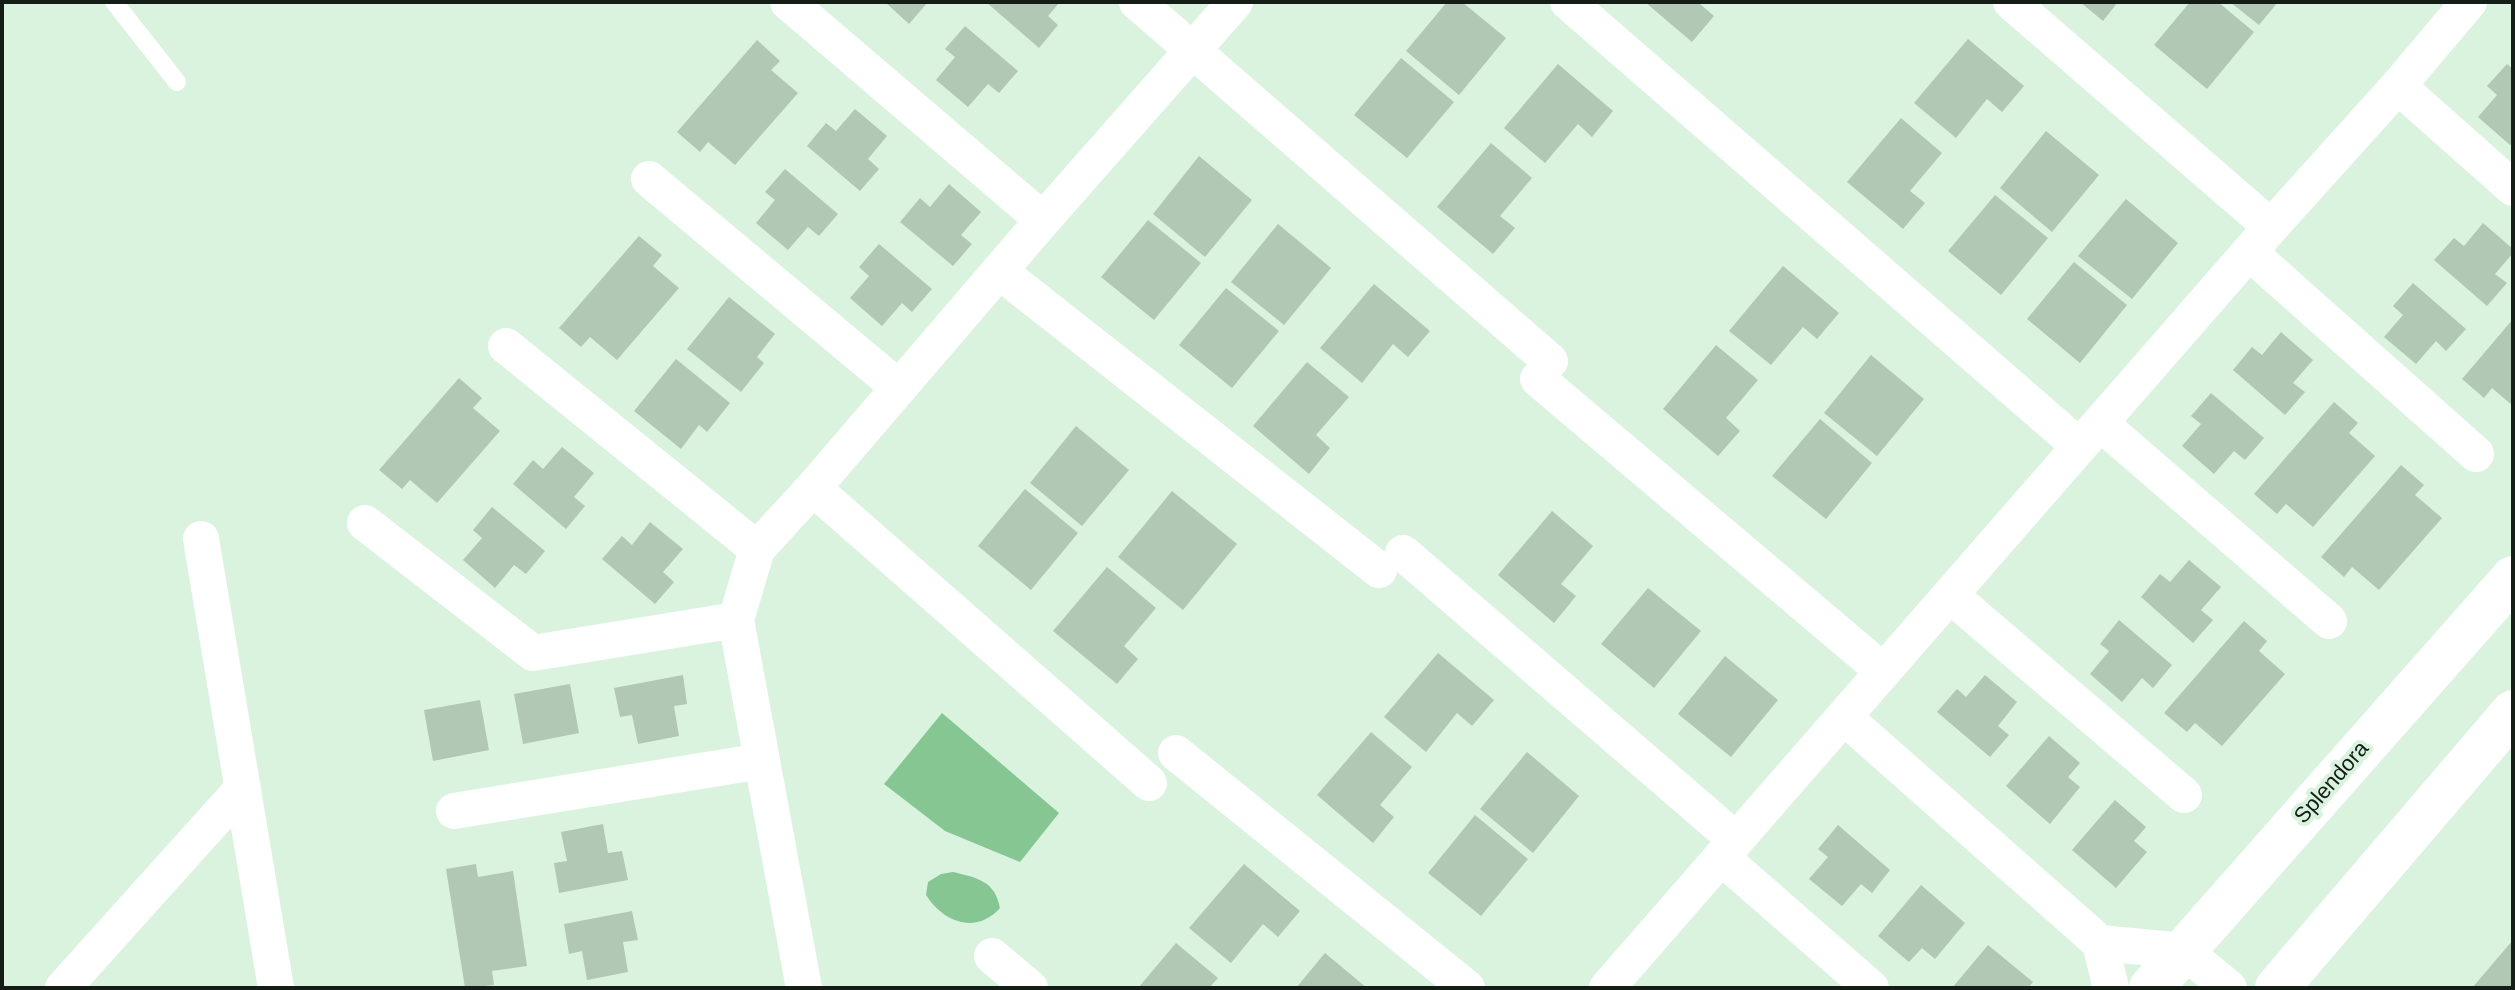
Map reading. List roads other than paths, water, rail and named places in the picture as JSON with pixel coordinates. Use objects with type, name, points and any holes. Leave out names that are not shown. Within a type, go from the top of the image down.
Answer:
[{"type":"street","points":[[788,2],[1043,220]]},
{"type":"street","points":[[1137,2],[1883,671]]},
{"type":"street","points":[[795,987],[762,761],[736,620],[757,549],[1235,2]]},
{"type":"street","points":[[1568,2],[2090,435],[2329,621]]},
{"type":"street","points":[[2011,2],[2260,240],[2476,454]]},
{"type":"street","points":[[1607,988],[2398,86],[2453,7]]},
{"type":"street","points":[[2398,86],[2513,188]]},
{"type":"street","points":[[649,179],[898,387]]},
{"type":"street","points":[[999,271],[1391,562],[1728,849],[1871,988]]},
{"type":"street","points":[[506,346],[757,549]]},
{"type":"street","points":[[813,488],[1149,783]]},
{"type":"street","points":[[365,523],[533,653],[736,620]]},
{"type":"street","points":[[201,539],[276,988]]},
{"type":"street","name":"Splendora","points":[[2151,988],[2513,578]]},
{"type":"street","points":[[1950,595],[2184,795]]},
{"type":"street","points":[[2277,988],[2513,712]]},
{"type":"street","points":[[1844,717],[2100,943],[2111,988]]},
{"type":"street","points":[[1176,753],[1467,988]]},
{"type":"street","points":[[454,811],[762,761]]},
{"type":"street","points":[[63,988],[243,788]]},
{"type":"street","points":[[2100,943],[2184,951],[2229,988]]},
{"type":"street","points":[[992,956],[1030,988]]},
{"type":"lane","points":[[114,2],[177,82]]}]
